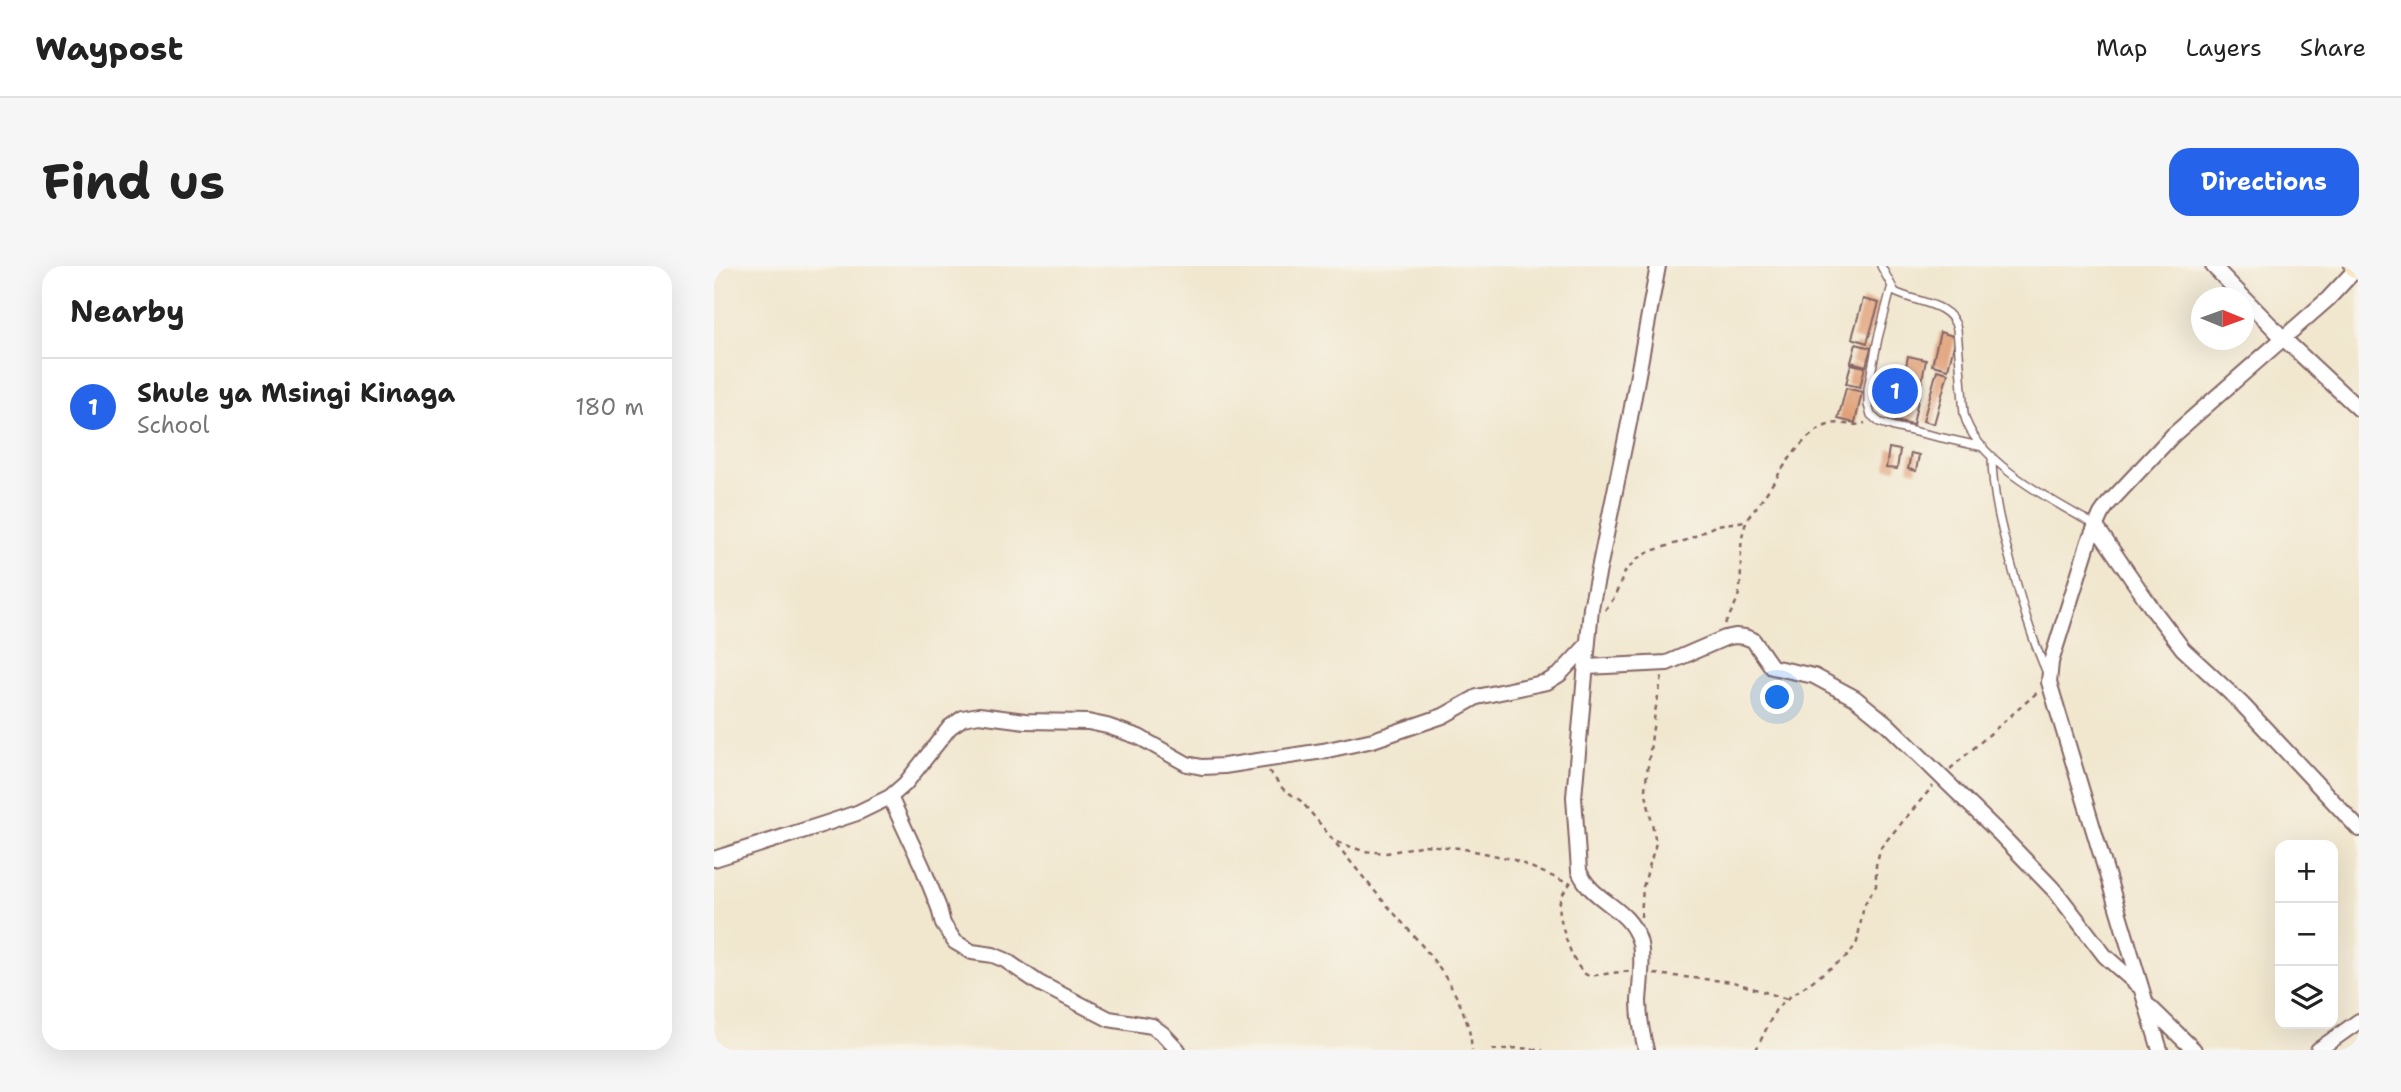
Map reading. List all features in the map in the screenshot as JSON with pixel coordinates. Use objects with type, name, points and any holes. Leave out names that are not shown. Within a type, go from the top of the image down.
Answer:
[{"type":"street","points":[[1646,1050],[1639,1006],[1640,943],[1629,921],[1619,909],[1587,887],[1579,871],[1574,797],[1589,624],[1658,266]]},
{"type":"street","points":[[2213,266],[2283,338],[2359,409]]},
{"type":"street","points":[[2160,1050],[2049,680],[2051,662],[2095,525],[2108,503],[2149,459],[2328,299],[2357,268]]},
{"type":"street","points":[[2095,525],[2183,649],[2241,703],[2359,829]]},
{"type":"street","points":[[1586,667],[1667,663],[1725,638],[1745,637],[1753,640],[1772,667],[1814,676],[1855,698],[1887,724],[1998,832],[2056,892],[2105,956],[2140,986]]},
{"type":"street","points":[[714,859],[857,813],[890,797],[905,783],[950,727],[963,718],[979,715],[1025,721],[1088,722],[1139,737],[1187,764],[1224,766],[1373,740],[1443,716],[1477,697],[1547,682],[1560,674],[1587,646]]},
{"type":"street","points":[[890,797],[923,868],[945,929],[955,942],[972,952],[993,955],[1004,960],[1039,983],[1109,1019],[1152,1026],[1178,1050]]},
{"type":"street","points":[[2148,1005],[2194,1050]]},
{"type":"street","points":[[2318,1050],[2359,1021]]},
{"type":"lane","points":[[1881,266],[1891,289],[1898,295],[1936,307],[1952,316],[1957,329],[1966,423],[1983,447],[2016,476],[2095,525]]},
{"type":"lane","points":[[1891,289],[1868,389],[1869,410],[1879,422],[1983,447]]},
{"type":"lane","points":[[1992,456],[1992,479],[2005,541],[2022,604],[2049,680]]},
{"type":"path","points":[[1715,643],[1737,600],[1742,537],[1746,521],[1812,432],[1832,423],[1856,426],[1879,422]]},
{"type":"path","points":[[1589,624],[1610,605],[1625,572],[1638,558],[1651,551],[1688,540],[1717,525],[1746,521]]},
{"type":"path","points":[[1640,943],[1642,896],[1656,842],[1646,789],[1655,712],[1667,663]]},
{"type":"path","points":[[1756,1050],[1776,1009],[1849,955],[1854,948],[1864,905],[1876,886],[1875,864],[1881,848],[1941,777],[2049,680]]},
{"type":"path","points":[[1264,761],[1283,789],[1301,801],[1418,943],[1449,985],[1464,1013],[1472,1040],[1472,1050]]},
{"type":"path","points":[[1335,842],[1363,851],[1387,853],[1424,845],[1460,848],[1512,859],[1570,884]]},
{"type":"path","points":[[1579,871],[1560,901],[1559,917],[1572,954],[1588,976],[1611,971],[1640,971],[1733,982],[1787,999]]},
{"type":"path","points":[[1492,1050],[1543,1050]]},
{"type":"building","points":[[1863,299],[1879,303],[1867,343],[1852,338]]},
{"type":"building","points":[[1940,332],[1956,337],[1948,369],[1932,365]]},
{"type":"building","points":[[1856,344],[1871,348],[1866,366],[1851,362]]},
{"type":"building","points":[[1908,356],[1926,360],[1913,425],[1895,421]]},
{"type":"building","points":[[1851,364],[1865,367],[1860,387],[1846,384]]},
{"type":"building","points":[[1937,370],[1948,373],[1934,424],[1923,421]]},
{"type":"building","points":[[1846,388],[1862,392],[1855,423],[1838,419]]},
{"type":"building","points":[[1889,448],[1900,450],[1897,469],[1886,468]]},
{"type":"building","points":[[1911,453],[1919,455],[1916,471],[1908,469]]},
{"type":"place","name":"Shule ya Msingi Kinaga","points":[[1895,391]]}]
